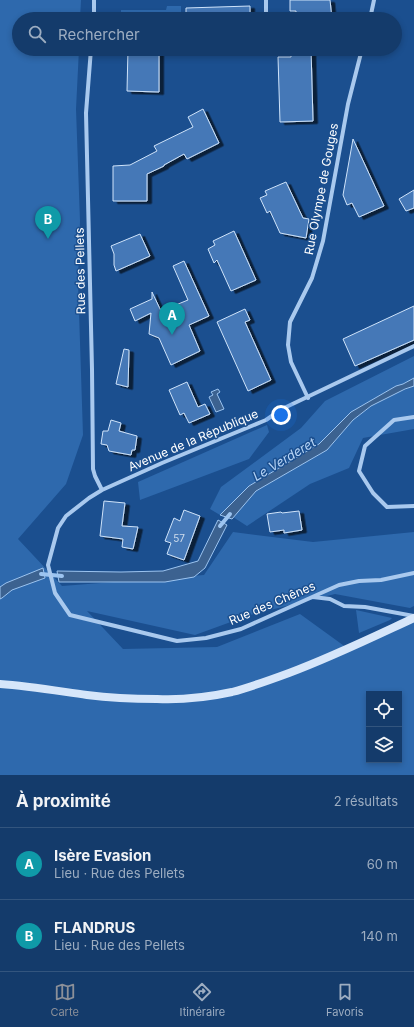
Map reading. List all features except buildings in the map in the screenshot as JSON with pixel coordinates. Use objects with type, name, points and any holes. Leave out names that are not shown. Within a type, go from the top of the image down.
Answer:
[{"type":"main road","points":[[0,684],[27,686],[88,696],[124,698],[193,698],[231,692],[268,681],[302,668],[356,645],[414,617]]},
{"type":"street","points":[[94,0],[94,12]]},
{"type":"street","points":[[266,0],[266,12]]},
{"type":"street","points":[[371,12],[374,0]]},
{"type":"street","name":"Rue des Pellets","points":[[90,56],[86,113],[93,469],[102,490]]},
{"type":"street","name":"Rue Olympe de Gouges","points":[[308,398],[291,362],[288,345],[290,322],[312,278],[324,241],[348,104],[360,56]]},
{"type":"street","name":"Avenue de la République","points":[[55,593],[48,565],[58,528],[66,516],[89,498],[102,490],[162,463],[266,420],[282,409],[308,398],[414,346]]},
{"type":"street","points":[[414,416],[394,420],[365,446],[359,471],[373,494],[387,507],[414,506]]},
{"type":"street","name":"Rue des Chênes","points":[[55,593],[70,615],[178,641],[206,638],[241,629],[339,585],[359,581],[381,580],[414,573]]},
{"type":"street","points":[[313,597],[330,599],[344,606],[365,607],[414,617]]},
{"type":"shaded area","points":[[0,0],[81,0],[80,12],[12,12],[12,56],[79,56],[76,109],[80,221],[78,281],[83,435],[66,484],[18,539],[62,586],[204,575],[233,532],[313,542],[414,532],[414,606],[410,608],[335,594],[250,615],[195,635],[87,611],[123,649],[217,647],[300,614],[347,648],[414,617],[414,775],[0,775]]},
{"type":"shaded area","points":[[167,6],[181,6],[181,12],[121,12],[121,10],[166,10]]},
{"type":"shaded area","points":[[414,356],[414,378],[396,386],[351,412],[319,444],[249,486],[220,515],[210,509],[221,487],[301,428],[325,401]]},
{"type":"shaded area","points":[[414,378],[414,386],[371,406],[353,420],[327,450],[256,491],[232,519],[220,515],[249,486],[319,444],[351,412],[396,386]]},
{"type":"shaded area","points":[[414,386],[414,429],[363,438],[349,468],[310,484],[247,526],[233,517],[256,491],[327,450],[353,420],[371,406]]},
{"type":"shaded area","points":[[218,389],[220,392],[217,394],[224,409],[216,412],[209,397],[213,395],[211,392]]},
{"type":"shaded area","points":[[267,425],[269,432],[249,459],[140,500],[138,482]]},
{"type":"shaded area","points":[[218,520],[227,525],[205,568],[194,577],[165,582],[59,582],[57,571],[163,571],[198,561]]},
{"type":"shaded area","points":[[43,568],[45,578],[12,590],[0,599],[0,587],[6,583]]},
{"type":"shaded area","points":[[356,610],[392,618],[359,633]]},
{"type":"waterway","name":"Le Verderet","points":[[220,526],[230,514]]},
{"type":"waterway","name":"Le Verderet","points":[[41,574],[62,576]]},
{"type":"place","name":"FLANDRUS","points":[[48,239]]},
{"type":"place","name":"Isère Evasion","points":[[172,335]]}]
